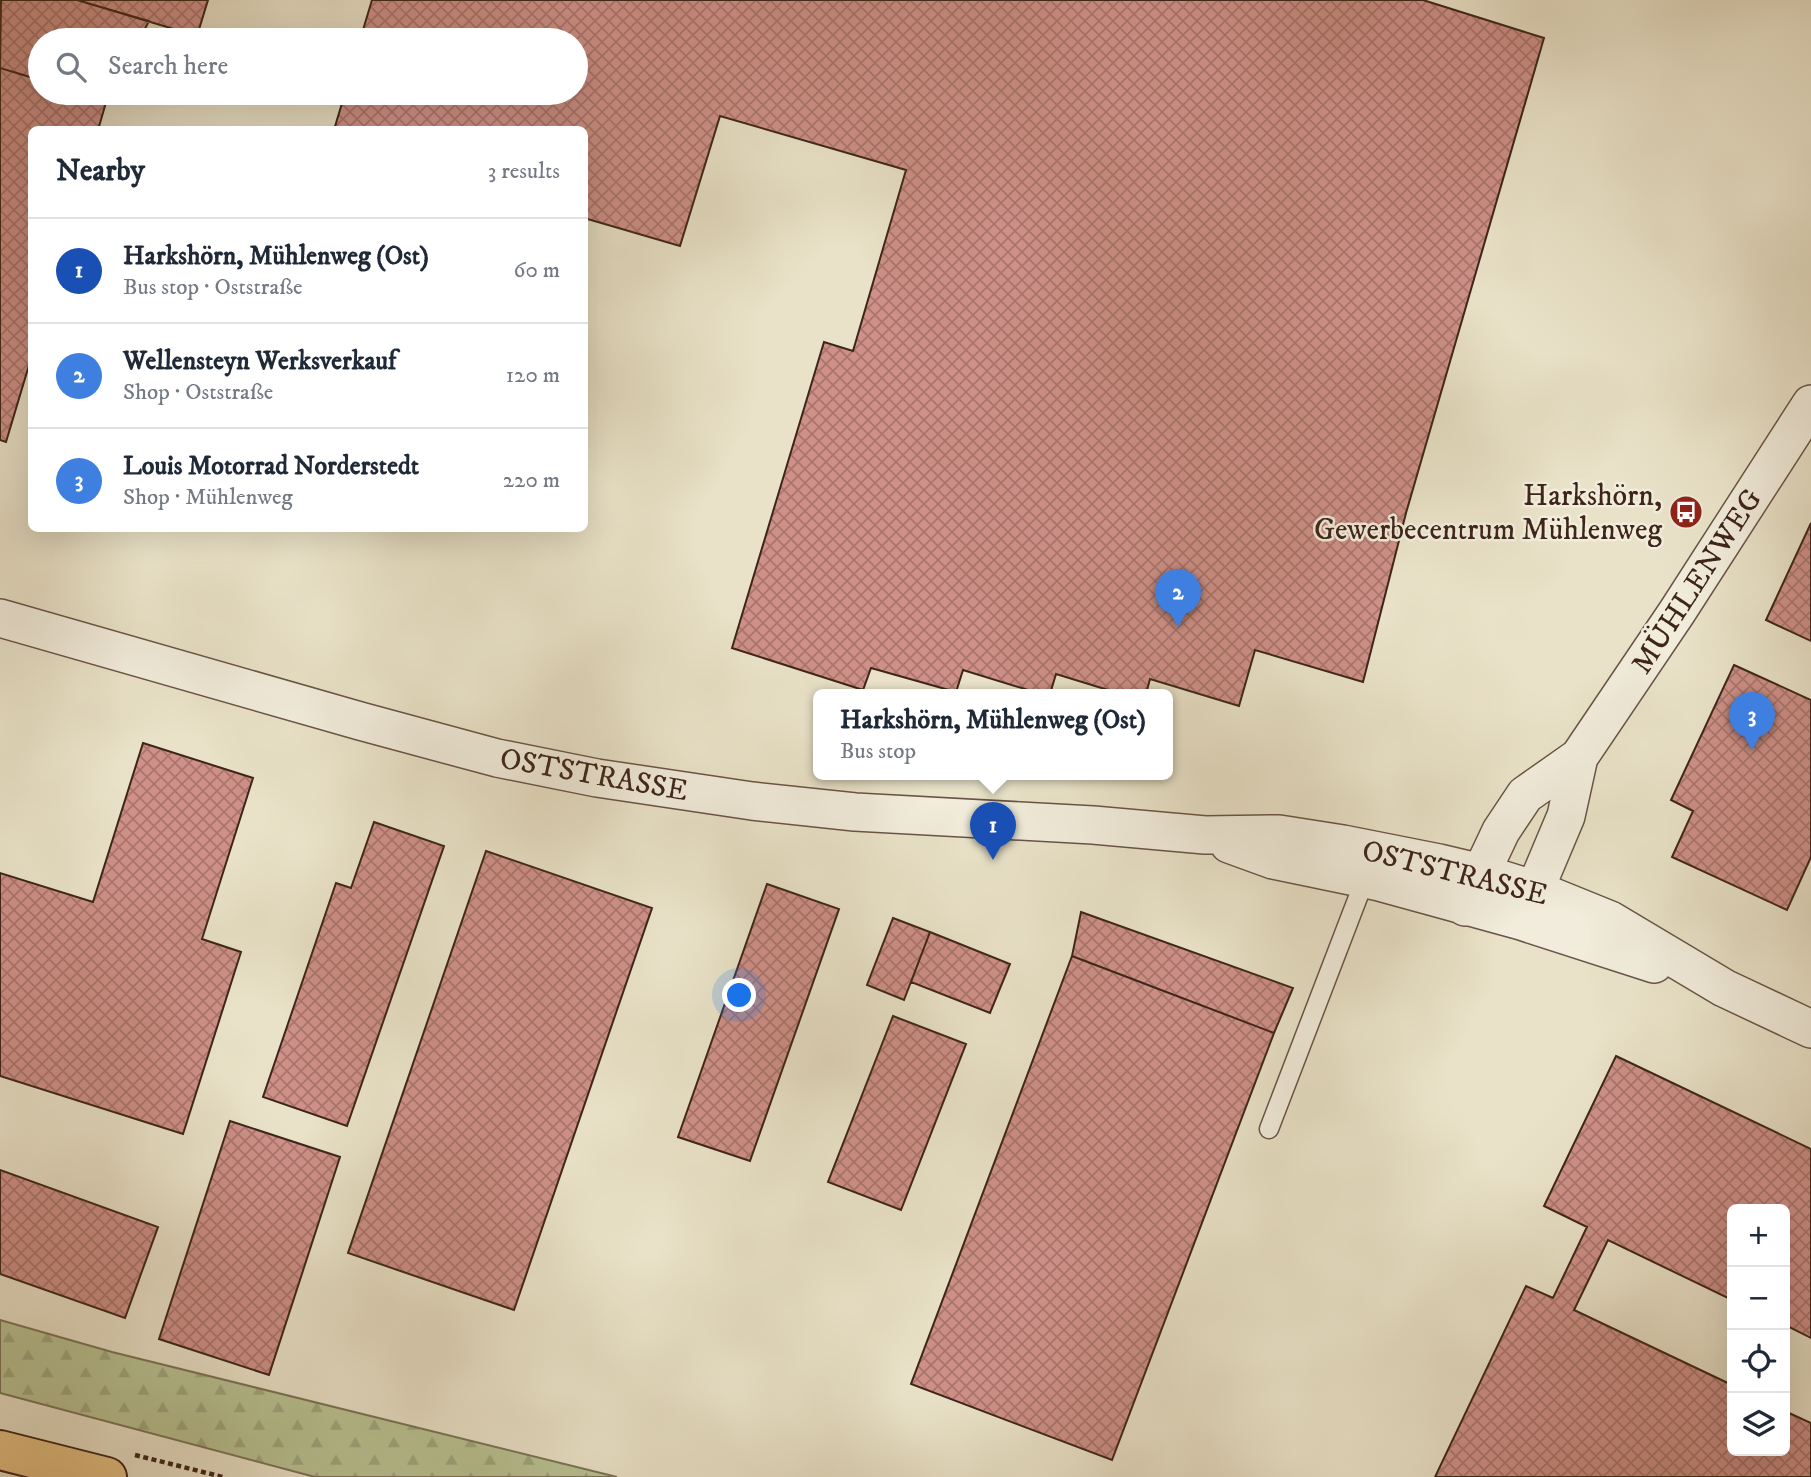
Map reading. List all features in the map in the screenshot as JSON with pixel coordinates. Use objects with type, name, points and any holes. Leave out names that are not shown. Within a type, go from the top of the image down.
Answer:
[{"type":"main road","points":[[0,1450],[107,1477]]},
{"type":"street","name":"MÜHLENWEG","points":[[1465,907],[1501,831],[1525,795],[1579,757],[1671,621],[1811,404]]},
{"type":"street","name":"OSTSTRASSE","points":[[0,618],[422,738],[497,758],[597,778],[752,801],[855,812],[1093,825],[1205,835],[1279,834],[1396,854],[1481,873],[1528,906]]},
{"type":"street","name":"MÜHLENWEG","points":[[1528,906],[1566,816],[1579,757]]},
{"type":"street","name":"OSTSTRASSE","points":[[1205,835],[1273,860],[1365,879],[1465,907],[1528,906],[1610,920],[1724,988],[1811,1029]]},
{"type":"lane","points":[[1269,1129],[1365,879]]},
{"type":"green space","points":[[0,1320],[112,1352],[617,1477],[315,1477],[0,1393]]},
{"type":"building","points":[[1,0],[77,0],[149,21],[145,28],[28,28],[28,76],[0,68]]},
{"type":"building","points":[[77,0],[208,0],[199,28],[170,28]]},
{"type":"building","points":[[372,0],[1423,0],[1544,38],[1406,513],[1363,682],[1255,650],[1239,706],[1150,679],[1147,689],[1105,689],[1056,674],[1052,689],[1025,689],[963,670],[957,689],[945,689],[871,668],[863,689],[860,689],[732,648],[824,342],[853,351],[906,170],[720,116],[680,246],[588,219],[588,126],[335,126],[341,105],[588,105],[588,28],[364,28]]},
{"type":"building","points":[[0,68],[28,76],[28,105],[105,105],[99,126],[28,126],[28,368],[6,442],[0,440]]},
{"type":"building","points":[[1811,523],[1811,641],[1766,620]]},
{"type":"building","points":[[1734,665],[1811,700],[1811,857],[1787,910],[1672,857],[1693,811],[1671,800]]},
{"type":"building","points":[[143,743],[253,778],[202,939],[241,952],[183,1134],[0,1076],[0,873],[93,902]]},
{"type":"building","points":[[374,822],[444,846],[347,1126],[263,1097],[336,883],[351,888]]},
{"type":"building","points":[[486,851],[652,908],[514,1310],[348,1253]]},
{"type":"building","points":[[767,884],[839,909],[750,1161],[678,1137]]},
{"type":"building","points":[[1081,912],[1293,988],[1274,1033],[1072,956]]},
{"type":"building","points":[[893,918],[930,932],[904,1000],[867,985]]},
{"type":"building","points":[[930,932],[1010,964],[990,1013],[911,982]]},
{"type":"building","points":[[1072,956],[1274,1033],[1112,1460],[911,1384]]},
{"type":"building","points":[[893,1016],[966,1044],[901,1210],[828,1182]]},
{"type":"building","points":[[1616,1056],[1811,1149],[1811,1338],[1790,1328],[1790,1204],[1727,1204],[1727,1298],[1608,1240],[1574,1310],[1727,1383],[1727,1456],[1790,1456],[1790,1413],[1811,1423],[1811,1477],[1435,1477],[1526,1286],[1553,1298],[1587,1227],[1544,1206]]},
{"type":"building","points":[[230,1121],[340,1157],[269,1375],[159,1339]]},
{"type":"building","points":[[0,1170],[158,1227],[125,1318],[0,1274]]},
{"type":"place","name":"Harkshörn, Gewerbecentrum Mühlenweg","points":[[1686,512]]},
{"type":"place","name":"Wellensteyn Werksverkauf","points":[[1178,627]]},
{"type":"place","name":"Louis Motorrad Norderstedt","points":[[1752,750]]},
{"type":"place","name":"Harkshörn, Mühlenweg (Ost)","points":[[993,860]]}]
